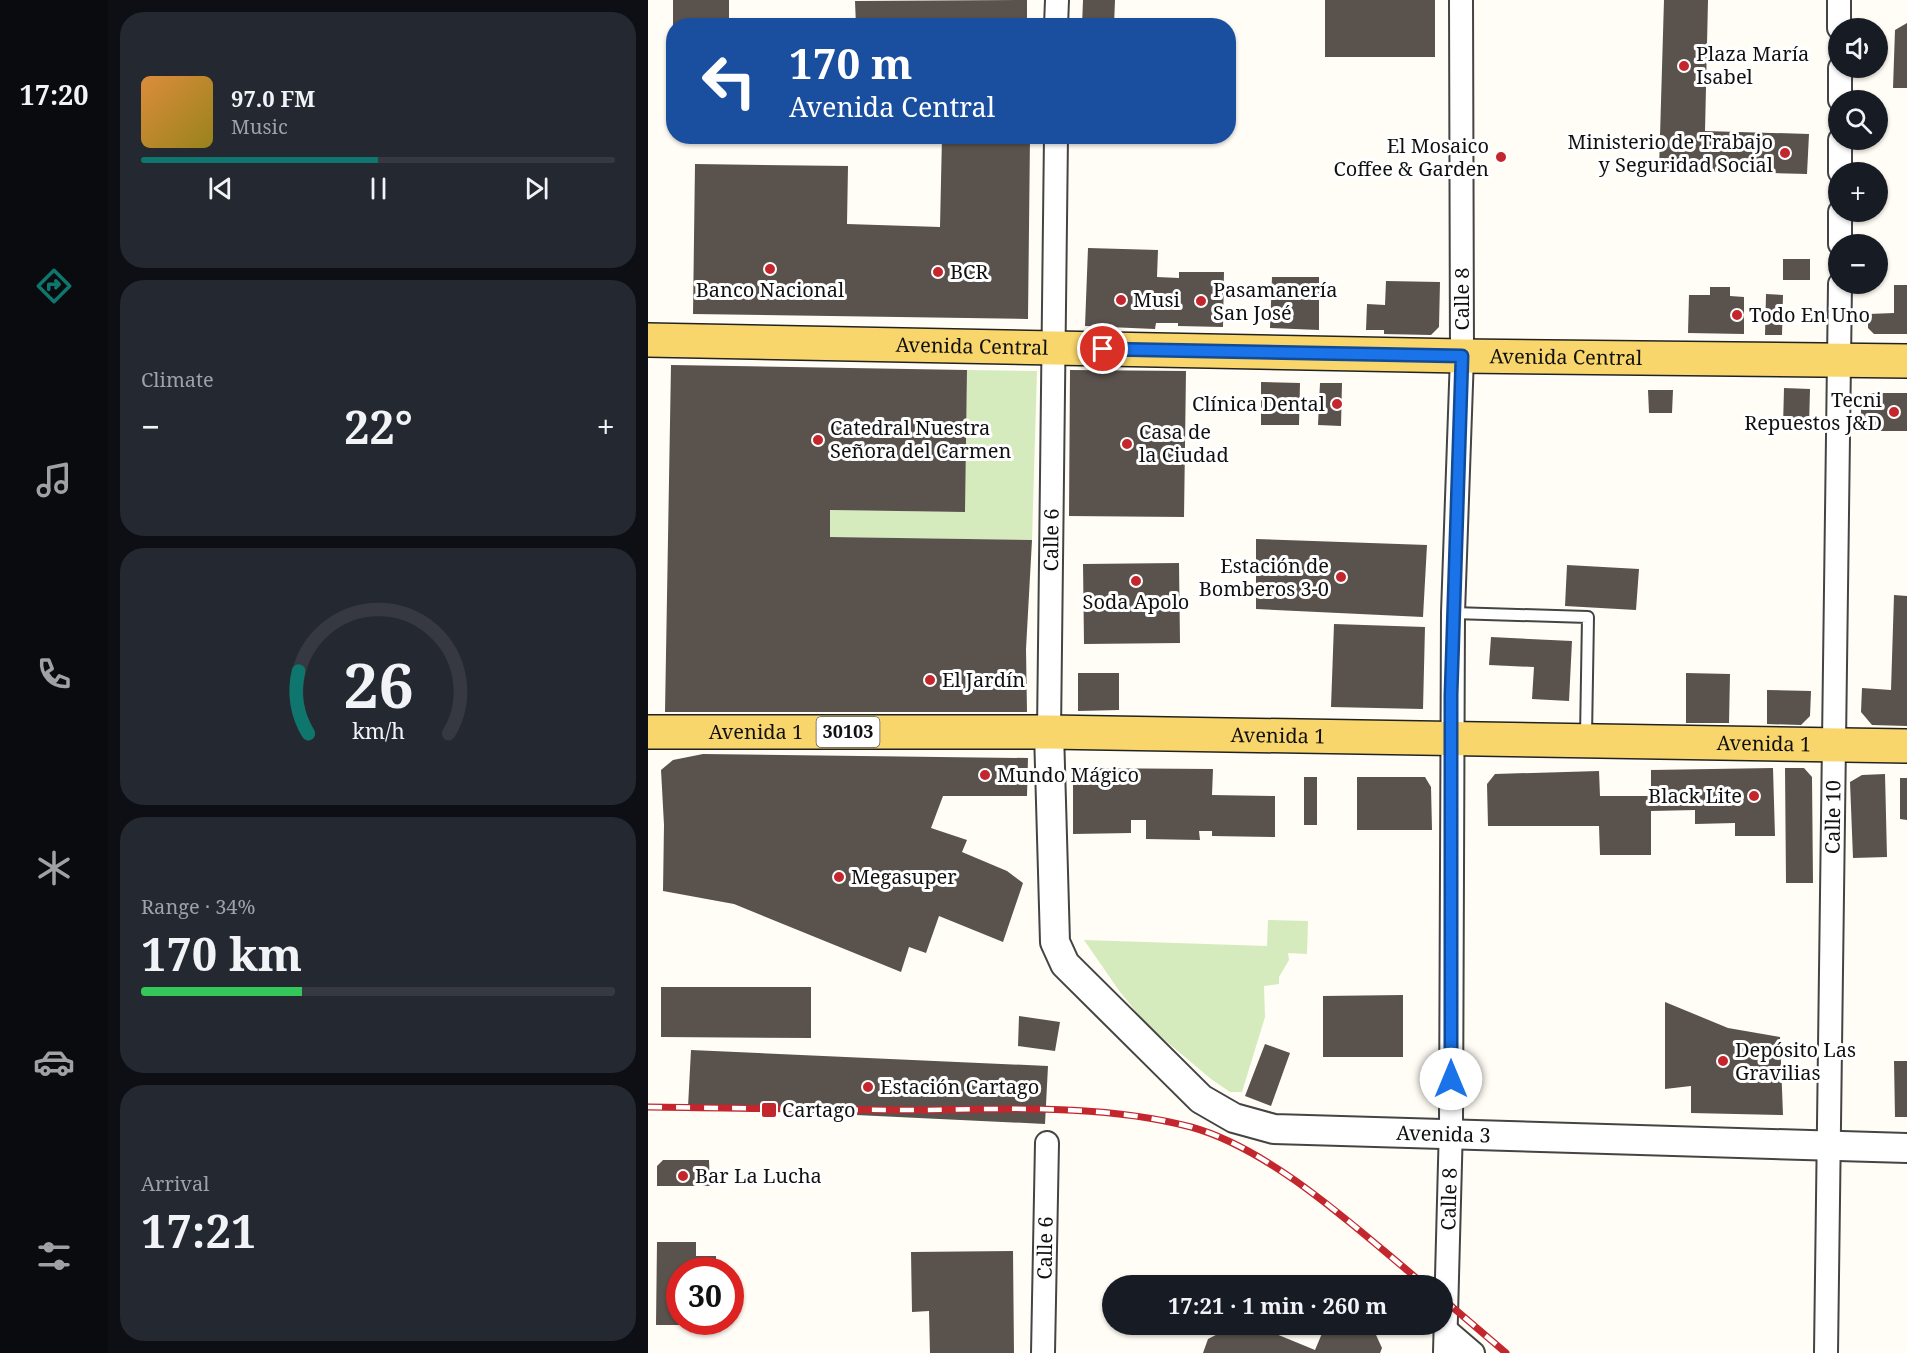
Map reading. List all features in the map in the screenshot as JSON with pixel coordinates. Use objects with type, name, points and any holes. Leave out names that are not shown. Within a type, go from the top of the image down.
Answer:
[{"type":"main road","name":"Avenida Central","points":[[648,340],[1462,356],[1907,361]]},
{"type":"main road","name":"Avenida 1","points":[[648,732],[1049,732],[1907,746]]},
{"type":"street","points":[[1056,18],[1057,0]]},
{"type":"street","name":"Calle 8","points":[[1447,1275],[1451,1134],[1453,613],[1462,356],[1461,0]]},
{"type":"street","points":[[1839,0],[1839,18]]},
{"type":"street","name":"Calle 6","points":[[1054,942],[1049,732],[1056,144]]},
{"type":"street","name":"Calle 10","points":[[1826,1353],[1840,294]]},
{"type":"street","name":"Avenida 3","points":[[1054,942],[1065,964],[1201,1099],[1234,1118],[1274,1129],[1907,1148]]},
{"type":"street","name":"Calle 6","points":[[1043,1353],[1047,1143]]},
{"type":"street","name":"Calle 8","points":[[1444,1353],[1445,1335]]},
{"type":"street","points":[[1452,1335],[1473,1353]]},
{"type":"lane","points":[[1453,613],[1588,617],[1586,739]]},
{"type":"green space","points":[[967,370],[1037,371],[1032,540],[830,537],[830,510],[964,512]]},
{"type":"green space","points":[[1268,920],[1308,921],[1307,954],[1288,953],[1289,960],[1279,977],[1279,984],[1264,986],[1265,1017],[1242,1092],[1230,1092],[1211,1079],[1148,1026],[1120,992],[1084,940],[1267,946]]},
{"type":"building","points":[[673,0],[729,0],[729,18],[673,18]]},
{"type":"building","points":[[1027,0],[1027,18],[856,18],[855,1]]},
{"type":"building","points":[[1083,0],[1115,0],[1114,18],[1082,18]]},
{"type":"building","points":[[1325,0],[1435,0],[1435,57],[1325,57]]},
{"type":"building","name":"Plaza María Isabel","points":[[1664,0],[1708,0],[1705,131],[1809,134],[1807,174],[1659,170]]},
{"type":"building","points":[[1907,23],[1907,88],[1893,88],[1895,30]]},
{"type":"building","points":[[942,144],[1030,144],[1028,319],[693,314],[695,164],[848,166],[847,224],[940,227]]},
{"type":"building","name":"Musi","points":[[1088,248],[1158,250],[1157,277],[1179,278],[1179,272],[1224,272],[1223,327],[1178,326],[1178,323],[1156,323],[1155,329],[1085,326]]},
{"type":"building","points":[[1783,259],[1810,259],[1810,280],[1783,280]]},
{"type":"building","points":[[1272,277],[1319,277],[1319,330],[1270,328]]},
{"type":"building","points":[[1386,281],[1440,282],[1439,327],[1431,335],[1384,334],[1384,330],[1366,330],[1367,304],[1385,305]]},
{"type":"building","points":[[1894,285],[1907,285],[1907,334],[1874,334],[1868,328],[1868,314],[1894,313]]},
{"type":"building","points":[[1710,287],[1730,287],[1730,296],[1744,297],[1744,334],[1688,333],[1689,295],[1710,295]]},
{"type":"building","points":[[1766,294],[1783,295],[1782,335],[1765,335]]},
{"type":"building","points":[[671,365],[967,370],[965,512],[830,510],[830,537],[1032,540],[1026,649],[1027,712],[665,712]]},
{"type":"building","name":"Casa de la Ciudad","points":[[1070,370],[1186,371],[1184,517],[1069,516]]},
{"type":"building","points":[[1261,382],[1300,383],[1299,425],[1261,425]]},
{"type":"building","points":[[1320,383],[1342,383],[1341,426],[1318,425]]},
{"type":"building","points":[[1784,388],[1810,389],[1809,427],[1783,427]]},
{"type":"building","points":[[1648,390],[1673,390],[1672,413],[1649,413]]},
{"type":"building","points":[[1869,393],[1907,393],[1907,431],[1861,431],[1861,400]]},
{"type":"building","name":"Estación de Bomberos 3-0","points":[[1256,539],[1427,545],[1423,617],[1256,609]]},
{"type":"building","points":[[1179,563],[1180,643],[1084,644],[1083,564]]},
{"type":"building","points":[[1567,565],[1639,569],[1636,610],[1565,606]]},
{"type":"building","points":[[1894,595],[1907,596],[1907,726],[1872,725],[1861,712],[1862,688],[1891,690]]},
{"type":"building","points":[[1334,624],[1425,627],[1423,709],[1331,707]]},
{"type":"building","points":[[1491,637],[1572,641],[1569,701],[1532,699],[1534,667],[1489,665]]},
{"type":"building","points":[[1078,673],[1119,673],[1119,710],[1078,711]]},
{"type":"building","points":[[1686,673],[1730,674],[1729,723],[1686,723]]},
{"type":"building","points":[[1767,690],[1811,691],[1810,716],[1801,725],[1767,724]]},
{"type":"building","name":"Megasuper","points":[[703,754],[1028,758],[1027,796],[943,796],[931,828],[967,840],[962,852],[1007,871],[1023,883],[1003,942],[939,916],[926,953],[909,947],[901,972],[734,904],[663,891],[664,825],[661,770],[673,760]]},
{"type":"building","points":[[1073,768],[1213,769],[1212,795],[1275,796],[1275,837],[1212,836],[1212,831],[1199,831],[1200,840],[1146,839],[1146,820],[1131,820],[1131,833],[1073,834]]},
{"type":"building","points":[[1773,768],[1775,836],[1735,836],[1735,823],[1695,824],[1695,810],[1651,811],[1651,855],[1600,855],[1599,826],[1488,826],[1487,784],[1495,774],[1599,771],[1600,796],[1651,796],[1651,770]]},
{"type":"building","points":[[1785,768],[1804,768],[1812,777],[1813,883],[1786,883]]},
{"type":"building","points":[[1885,774],[1887,857],[1853,858],[1850,782],[1862,775]]},
{"type":"building","points":[[1304,777],[1317,777],[1317,825],[1304,825]]},
{"type":"building","points":[[1357,777],[1425,777],[1431,787],[1432,830],[1357,830]]},
{"type":"building","points":[[1900,778],[1907,778],[1907,820],[1900,819]]},
{"type":"building","points":[[661,987],[811,987],[811,1038],[661,1037]]},
{"type":"building","points":[[1403,995],[1403,1057],[1323,1057],[1323,996]]},
{"type":"building","name":"Depósito Las Gravilias","points":[[1665,1002],[1728,1028],[1780,1037],[1783,1115],[1691,1113],[1691,1086],[1665,1089]]},
{"type":"building","points":[[1019,1016],[1060,1022],[1055,1051],[1018,1046]]},
{"type":"building","points":[[1265,1044],[1290,1053],[1271,1106],[1245,1096]]},
{"type":"building","name":"Estación Cartago","points":[[691,1050],[1048,1066],[1045,1124],[688,1107]]},
{"type":"building","points":[[1894,1061],[1907,1061],[1907,1117],[1895,1117]]},
{"type":"building","name":"Bar La Lucha","points":[[663,1160],[709,1160],[710,1186],[657,1186],[657,1166]]},
{"type":"building","points":[[657,1242],[696,1242],[696,1256],[716,1257],[666,1257],[666,1325],[656,1325]]},
{"type":"building","points":[[1013,1251],[1014,1353],[930,1353],[929,1311],[912,1312],[911,1252]]},
{"type":"building","points":[[1216,1335],[1279,1335],[1315,1350],[1321,1335],[1376,1335],[1382,1348],[1380,1353],[1203,1353],[1208,1339]]},
{"type":"railway","points":[[648,1107],[1090,1111],[1124,1114],[1191,1127],[1222,1138],[1284,1173],[1345,1218],[1413,1275]]},
{"type":"railway","points":[[1453,1308],[1506,1353]]},
{"type":"place","name":"Plaza María Isabel","points":[[1684,66]]},
{"type":"place","name":"Ministerio de Trabajo y Seguridad Social","points":[[1785,153]]},
{"type":"place","name":"El Mosaico Coffee & Garden","points":[[1501,157]]},
{"type":"place","name":"Banco Nacional","points":[[770,269]]},
{"type":"place","name":"BCR","points":[[938,272]]},
{"type":"place","name":"Musi","points":[[1121,300]]},
{"type":"place","name":"Pasamanería San José","points":[[1201,301]]},
{"type":"place","name":"Todo En Uno","points":[[1737,315]]},
{"type":"place","name":"Clínica Dental","points":[[1337,404]]},
{"type":"place","name":"Tecni Repuestos J&D","points":[[1894,412]]},
{"type":"place","name":"Catedral Nuestra Señora del Carmen","points":[[818,440]]},
{"type":"place","name":"Casa de la Ciudad","points":[[1127,444]]},
{"type":"place","name":"Estación de Bomberos 3-0","points":[[1341,577]]},
{"type":"place","name":"Soda Apolo","points":[[1136,581]]},
{"type":"place","name":"El Jardín","points":[[930,680]]},
{"type":"place","name":"Mundo Mágico","points":[[985,775]]},
{"type":"place","name":"Black Lite","points":[[1754,796]]},
{"type":"place","name":"Megasuper","points":[[839,877]]},
{"type":"place","name":"Depósito Las Gravilias","points":[[1723,1061]]},
{"type":"place","name":"Estación Cartago","points":[[868,1087]]},
{"type":"place","name":"Cartago","points":[[769,1110]]},
{"type":"place","name":"Bar La Lucha","points":[[683,1176]]},
{"type":"route","points":[[1103,349],[1462,356],[1451,695],[1451,1079]]}]
